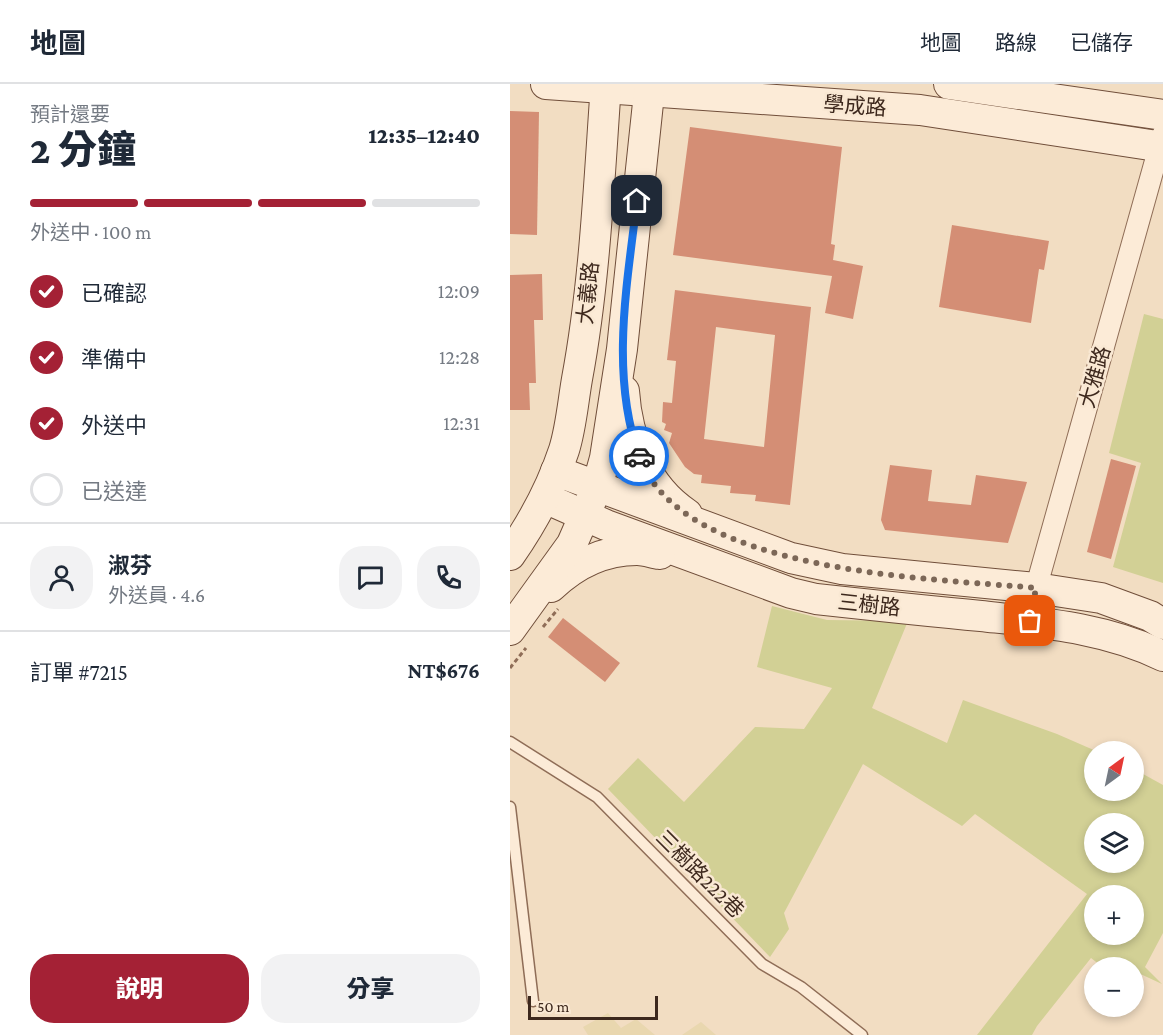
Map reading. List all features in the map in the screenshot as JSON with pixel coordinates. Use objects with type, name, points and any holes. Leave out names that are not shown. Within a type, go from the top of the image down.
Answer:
[{"type":"street","name":"學成路","points":[[546,84],[650,88],[920,110],[1162,142]]},
{"type":"street","points":[[949,84],[1163,115]]},
{"type":"street","name":"大義路","points":[[545,498],[564,448],[582,350],[590,285],[606,86]]},
{"type":"street","name":"大義路","points":[[585,516],[597,487],[609,437],[622,350],[650,88]]},
{"type":"street","name":"大雅路","points":[[1030,621],[1036,588],[1162,142]]},
{"type":"street","points":[[622,350],[625,402],[633,440],[647,473],[658,489],[676,507],[709,529]]},
{"type":"street","points":[[556,471],[791,558],[842,569],[1036,588],[1101,598],[1150,616],[1163,624]]},
{"type":"street","points":[[510,555],[532,523],[545,498]]},
{"type":"street","name":"三樹路","points":[[545,498],[585,516],[791,593],[816,599],[1030,621],[1094,631],[1138,643],[1163,656]]},
{"type":"street","points":[[522,634],[585,516]]},
{"type":"street","points":[[522,634],[566,573],[606,554],[638,550],[722,567]]},
{"type":"lane","name":"三樹路222巷","points":[[510,742],[597,797],[762,964],[801,987],[862,1035]]},
{"type":"lane","points":[[510,807],[533,1001]]},
{"type":"path","points":[[510,668],[522,634],[559,608]]},
{"type":"shaded area","points":[[1144,314],[1163,319],[1163,583],[1113,567],[1141,463],[1109,453]]},
{"type":"shaded area","points":[[772,606],[827,620],[908,621],[872,708],[947,743],[963,700],[1084,746],[1084,801],[1144,801],[1144,775],[1163,785],[1163,933],[1145,967],[1162,984],[1144,976],[1144,957],[1084,957],[1084,967],[1032,1035],[977,1035],[1084,898],[1084,945],[1144,945],[1144,885],[1084,885],[1084,892],[975,814],[962,826],[863,764],[784,913],[789,929],[770,957],[608,789],[638,758],[684,802],[755,727],[804,729],[832,688],[757,667]]},
{"type":"shaded area","points":[[608,1013],[621,1028],[636,1019],[655,1035],[588,1035],[583,1027]]},
{"type":"shaded area","points":[[701,1022],[716,1035],[682,1035]]},
{"type":"building","points":[[510,111],[539,112],[537,235],[510,234]]},
{"type":"building","points":[[690,127],[842,147],[831,244],[835,245],[833,260],[863,266],[853,319],[825,313],[832,276],[673,255]]},
{"type":"building","points":[[952,225],[1049,241],[1044,270],[1039,269],[1031,323],[939,307]]},
{"type":"building","points":[[542,274],[543,320],[534,320],[536,383],[529,383],[530,410],[510,410],[510,275]]},
{"type":"building","points":[[675,290],[811,307],[790,505],[755,501],[756,495],[730,493],[731,486],[701,483],[702,475],[694,474],[685,467],[669,443],[672,433],[664,430],[666,424],[662,422],[663,402],[672,403],[676,361],[667,360]],"holes":[[[716,327],[775,335],[764,447],[704,439]]]},
{"type":"building","points":[[1111,459],[1136,466],[1111,559],[1087,552]]},
{"type":"building","points":[[890,465],[932,470],[928,501],[971,505],[976,475],[1027,482],[1008,543],[885,530],[881,520]]},
{"type":"building","points":[[563,618],[620,663],[605,682],[548,637]]},
{"type":"way so far","points":[[639,456],[658,489],[676,507],[709,529],[791,558],[842,569],[1036,588],[1030,621]]},
{"type":"route","points":[[637,201],[622,350],[625,402],[639,456]]}]
